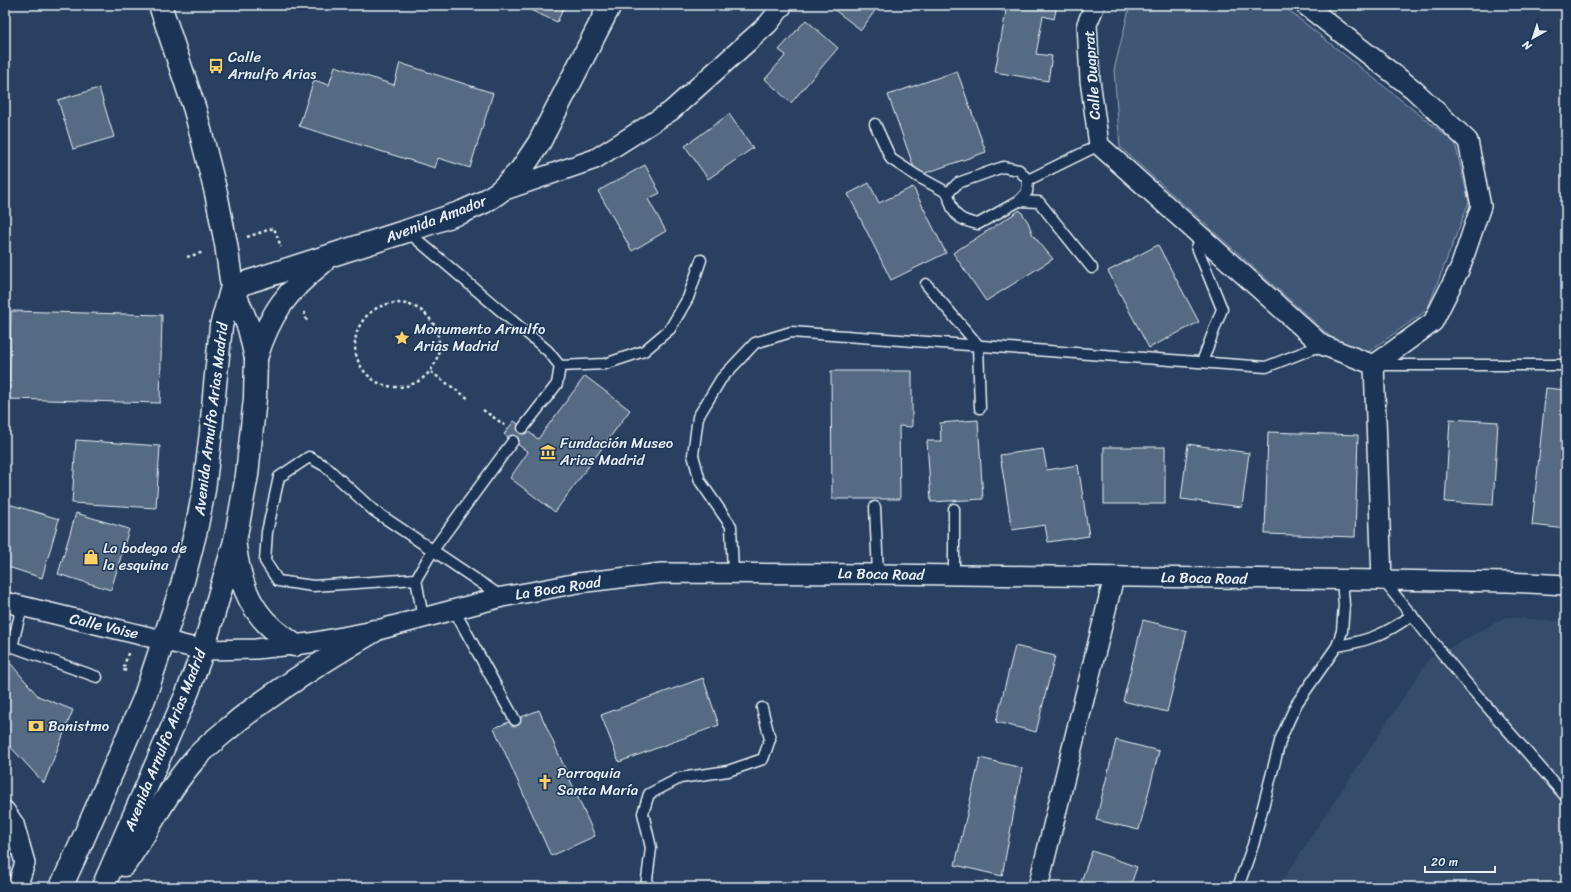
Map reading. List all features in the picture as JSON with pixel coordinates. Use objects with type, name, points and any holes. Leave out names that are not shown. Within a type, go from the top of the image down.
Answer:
[{"type":"main road","name":"Avenida Arnulfo Arias Madrid","points":[[104,887],[185,699],[203,650],[235,541],[247,475],[255,398],[256,358],[249,328],[232,287],[222,222],[195,110],[160,5]]},
{"type":"main road","name":"Avenida Amador","points":[[232,287],[332,256],[462,212],[484,202],[499,192],[521,170],[539,143],[610,5]]},
{"type":"main road","points":[[256,358],[272,316],[281,302],[302,281],[332,256]]},
{"type":"main road","name":"Avenida Arnulfo Arias Madrid","points":[[61,887],[144,699],[182,585],[196,530],[204,490],[221,326],[232,287]]},
{"type":"main road","points":[[235,541],[240,576],[244,589],[250,600],[261,617],[272,628],[294,645]]},
{"type":"main road","points":[[109,887],[134,852],[178,782],[194,760],[205,749],[239,720],[287,684],[374,631]]},
{"type":"main road","points":[[46,887],[80,846]]},
{"type":"street","points":[[499,192],[595,159],[671,111],[768,24],[783,5]]},
{"type":"street","name":"Calle Duaprat","points":[[1095,5],[1087,24],[1090,80],[1099,145]]},
{"type":"street","points":[[1305,5],[1413,89],[1468,141],[1481,206],[1460,268],[1433,322],[1374,365]]},
{"type":"street","points":[[1099,145],[1322,345],[1374,365]]},
{"type":"street","points":[[1374,365],[1382,580]]},
{"type":"street","name":"La Boca Road","points":[[203,650],[230,650],[317,642],[374,631],[502,598],[578,583],[662,573],[1342,579],[1508,582],[1566,585]]},
{"type":"street","points":[[1038,887],[1114,576]]},
{"type":"street","name":"Calle Voise","points":[[14,604],[203,650]]},
{"type":"street","points":[[5,811],[14,824],[25,863],[17,887]]},
{"type":"lane","points":[[875,124],[891,159],[916,176],[948,193]]},
{"type":"lane","points":[[1028,180],[1099,145]]},
{"type":"lane","points":[[1003,167],[1019,170],[1028,180],[1027,192],[1019,201],[978,224],[964,221],[951,208],[948,193],[958,183],[1003,167]]},
{"type":"lane","points":[[1019,201],[1039,202],[1092,268]]},
{"type":"lane","points":[[407,231],[548,351],[560,366],[557,384],[523,428]]},
{"type":"lane","points":[[1197,248],[1222,309],[1202,362]]},
{"type":"lane","points":[[560,366],[605,364],[644,352],[670,329],[688,298],[701,260]]},
{"type":"lane","points":[[926,284],[978,345],[980,408]]},
{"type":"lane","points":[[733,573],[731,526],[700,481],[693,455],[698,418],[721,379],[755,343],[791,332],[1266,367],[1322,345]]},
{"type":"lane","points":[[1374,365],[1566,365]]},
{"type":"lane","points":[[423,618],[416,579],[433,550],[513,441]]},
{"type":"lane","points":[[416,579],[314,586],[278,581],[265,561],[267,532],[279,477],[309,457],[325,466],[373,510],[502,598]]},
{"type":"lane","points":[[875,507],[878,574]]},
{"type":"lane","points":[[954,509],[954,575]]},
{"type":"lane","points":[[1238,887],[1253,845],[1281,738],[1288,720],[1297,703],[1337,646],[1342,631],[1344,605],[1342,579]]},
{"type":"lane","points":[[1382,580],[1459,673],[1566,797]]},
{"type":"lane","points":[[14,604],[8,645],[97,677]]},
{"type":"lane","points":[[454,610],[514,720]]},
{"type":"lane","points":[[1337,646],[1358,642],[1379,635],[1397,626],[1412,615]]},
{"type":"lane","points":[[646,887],[651,848],[643,813],[649,794],[680,778],[728,771],[763,759],[770,739],[762,708]]},
{"type":"path","points":[[399,302],[412,305],[424,311],[433,321],[438,334],[440,347],[437,360],[430,372],[419,382],[406,387],[391,387],[377,382],[365,373],[357,360],[354,346],[356,332],[363,318],[373,309],[385,304],[399,302]]},
{"type":"path","points":[[430,372],[469,399]]},
{"type":"path","points":[[483,410],[506,426]]},
{"type":"shaded area","points":[[1130,5],[1282,5],[1455,143],[1469,202],[1427,310],[1367,353],[1342,347],[1120,147],[1114,70]]},
{"type":"shaded area","points":[[1556,5],[1566,5],[1566,21]]},
{"type":"shaded area","points":[[1506,617],[1566,622],[1566,887],[1278,887],[1429,659]]},
{"type":"building","points":[[439,5],[454,5],[453,9]]},
{"type":"building","points":[[519,5],[565,5],[557,22]]},
{"type":"building","points":[[828,5],[879,5],[861,30]]},
{"type":"building","points":[[971,5],[1057,5],[1054,19],[1043,16],[1036,54],[1052,56],[1048,81],[995,72],[1006,11]]},
{"type":"building","points":[[806,20],[838,48],[791,103],[765,79],[786,55],[779,50]]},
{"type":"building","points":[[400,63],[493,93],[470,168],[438,158],[435,168],[299,126],[314,80],[329,85],[335,66],[394,85]]},
{"type":"building","points":[[957,71],[986,152],[917,176],[888,95]]},
{"type":"building","points":[[99,88],[114,137],[73,149],[58,100]]},
{"type":"building","points":[[729,114],[753,148],[708,179],[685,146]]},
{"type":"building","points":[[645,165],[660,193],[648,199],[666,231],[632,251],[598,191]]},
{"type":"building","points":[[869,183],[879,203],[913,187],[946,253],[891,280],[848,194]]},
{"type":"building","points":[[1020,210],[1028,222],[1033,235],[1053,259],[986,301],[953,253]]},
{"type":"building","points":[[1158,245],[1199,322],[1149,348],[1108,271]]},
{"type":"building","points":[[11,311],[162,315],[160,403],[9,399]]},
{"type":"building","points":[[831,371],[912,371],[912,427],[899,426],[900,499],[832,499]]},
{"type":"building","points":[[585,376],[630,410],[555,512],[510,478],[528,452],[504,434],[514,421],[538,439]]},
{"type":"building","points":[[1546,388],[1566,390],[1566,529],[1532,525]]},
{"type":"building","points":[[1450,419],[1498,422],[1493,505],[1445,502]]},
{"type":"building","points":[[978,420],[983,499],[931,502],[927,441],[941,441],[940,423]]},
{"type":"building","points":[[1268,432],[1358,435],[1355,537],[1265,534]]},
{"type":"building","points":[[76,440],[160,446],[156,508],[72,503]]},
{"type":"building","points":[[1188,444],[1249,453],[1242,507],[1181,499]]},
{"type":"building","points":[[1104,447],[1165,447],[1165,504],[1104,504]]},
{"type":"building","points":[[1043,449],[1047,470],[1078,465],[1089,536],[1048,542],[1045,525],[1012,530],[1000,455]]},
{"type":"building","points":[[5,503],[59,519],[42,578],[5,566]]},
{"type":"building","points":[[76,513],[129,529],[111,590],[58,574]]},
{"type":"building","points":[[1143,620],[1187,631],[1167,712],[1123,701]]},
{"type":"building","points":[[1015,646],[1055,656],[1036,732],[996,722]]},
{"type":"building","name":"Banistmo","points":[[6,658],[38,696],[73,710],[44,783],[5,741]]},
{"type":"building","points":[[703,678],[719,725],[619,762],[601,715]]},
{"type":"building","name":"Parroquia Santa María","points":[[539,710],[595,836],[551,856],[494,728]]},
{"type":"building","points":[[1116,740],[1159,751],[1139,830],[1096,820]]},
{"type":"building","points":[[980,758],[1022,768],[1002,876],[955,865]]},
{"type":"building","points":[[1092,851],[1137,867],[1130,887],[1079,887]]},
{"type":"place","name":"Calle Arnulfo Arias","points":[[216,66]]},
{"type":"place","name":"Monumento Arnulfo Arias Madrid","points":[[402,338]]},
{"type":"place","name":"Fundación Museo Arias Madrid","points":[[548,452]]},
{"type":"place","name":"La bodega de la esquina","points":[[91,557]]},
{"type":"place","name":"Banistmo","points":[[36,726]]},
{"type":"place","name":"Parroquia Santa María","points":[[545,782]]}]
